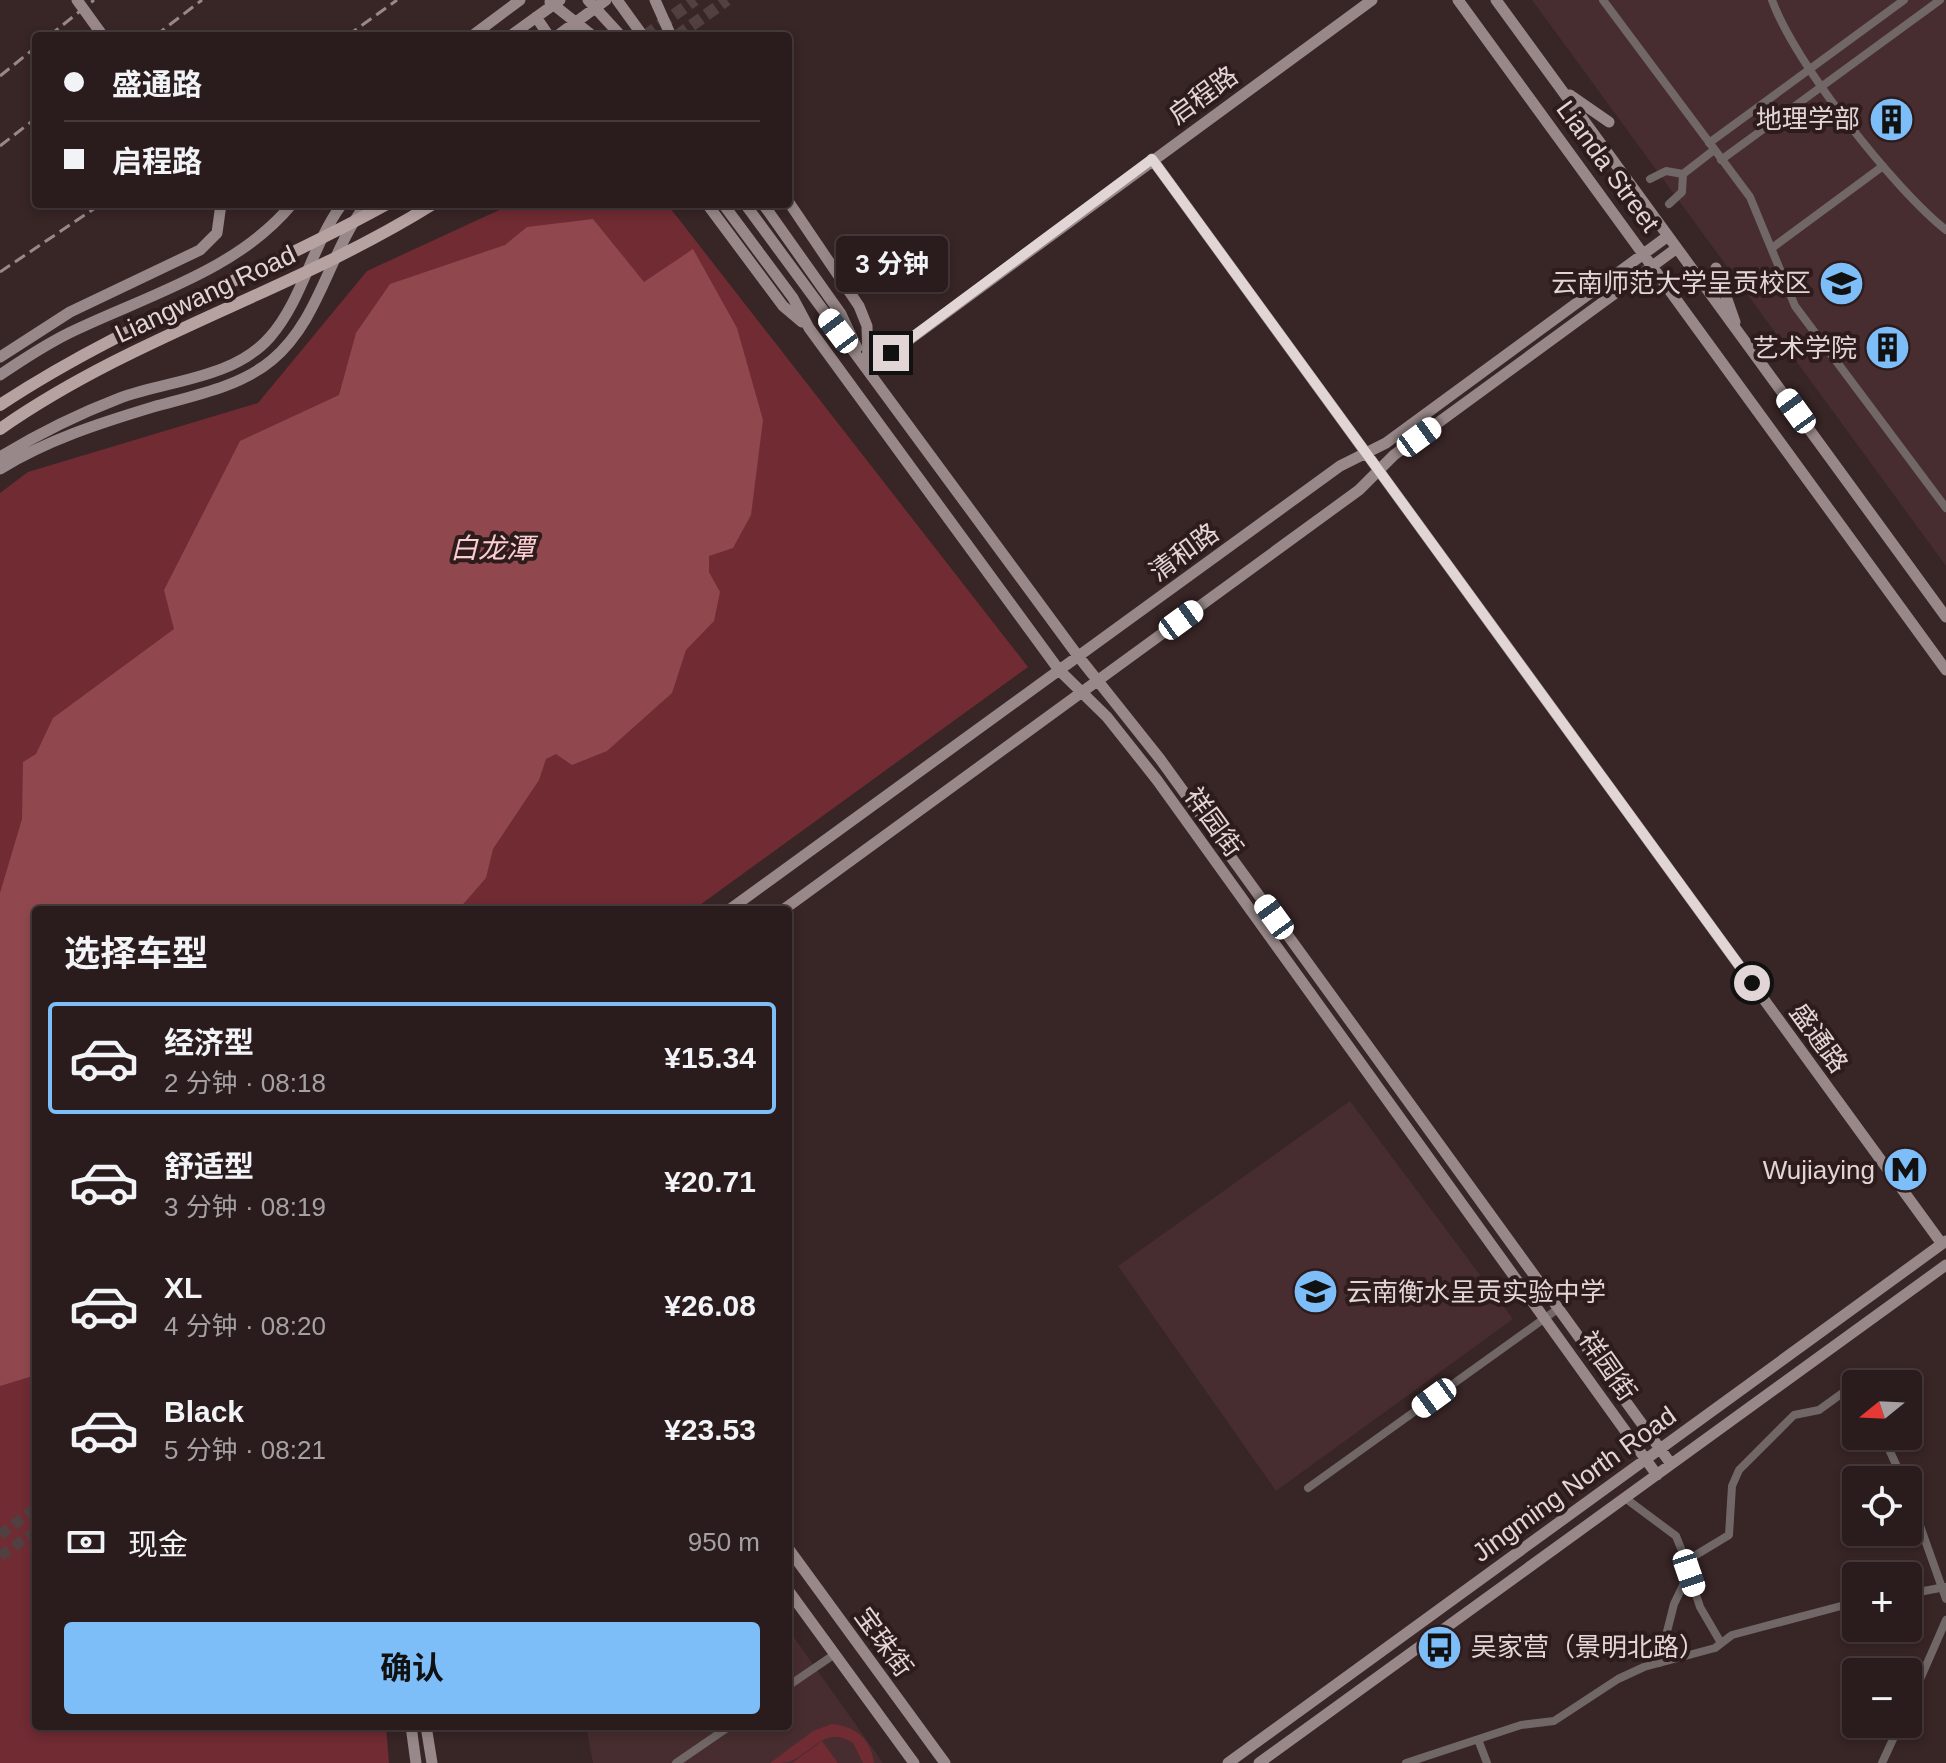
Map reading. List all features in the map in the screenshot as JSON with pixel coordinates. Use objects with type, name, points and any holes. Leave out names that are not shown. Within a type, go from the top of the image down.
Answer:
[{"type":"main road","points":[[77,0],[100,32]]},
{"type":"main road","points":[[477,32],[520,0]]},
{"type":"main road","points":[[547,0],[588,32]]},
{"type":"main road","points":[[515,32],[560,0]]},
{"type":"main road","points":[[588,0],[617,32]]},
{"type":"main road","points":[[562,32],[606,0]]},
{"type":"main road","points":[[617,0],[640,32]]},
{"type":"main road","points":[[655,0],[669,32]]},
{"type":"main road","name":"启程路","points":[[868,370],[1372,0]]},
{"type":"main road","name":"Lianda Street","points":[[1458,0],[1946,670]]},
{"type":"main road","name":"Lianda Street","points":[[1496,0],[1946,617]]},
{"type":"main road","points":[[536,17],[546,32]]},
{"type":"main road","points":[[1562,90],[1609,122]]},
{"type":"main road","name":"盛通路","points":[[1152,159],[1944,1242]]},
{"type":"main road","points":[[792,207],[859,306],[867,326],[868,370]]},
{"type":"main road","points":[[0,357],[70,312],[206,246],[221,224],[221,208]]},
{"type":"main road","name":"Liangwang Road","points":[[0,375],[67,334],[148,299],[219,263],[291,208]]},
{"type":"main road","points":[[0,457],[86,412],[123,397],[225,368],[250,355],[282,321],[327,225],[339,208]]},
{"type":"main road","points":[[0,469],[53,441],[235,381],[271,361],[310,312],[343,238],[363,208]]},
{"type":"main road","name":"Liangwang Road","points":[[0,405],[88,350],[154,316],[285,258],[379,208]]},
{"type":"main road","name":"Liangwang Road","points":[[0,429],[109,364],[336,257],[426,208]]},
{"type":"main road","points":[[710,208],[783,306],[809,328]]},
{"type":"main road","name":"祥园街","points":[[726,208],[793,298],[809,328],[1059,670],[1082,692],[1157,780],[1657,1475]]},
{"type":"main road","points":[[748,208],[868,370]]},
{"type":"main road","points":[[766,208],[841,314],[868,370]]},
{"type":"main road","name":"清和路","points":[[734,906],[1340,466],[1386,443],[1668,236]]},
{"type":"main road","name":"清和路","points":[[788,906],[1359,490],[1394,455],[1677,248]]},
{"type":"main road","points":[[1716,268],[1739,334]]},
{"type":"main road","name":"祥园街","points":[[868,370],[1039,604],[1099,680],[1671,1464]]},
{"type":"main road","name":"Jingming North Road","points":[[1228,1763],[1944,1242]]},
{"type":"main road","name":"Jingming North Road","points":[[1259,1763],[1946,1265]]},
{"type":"main road","name":"宝珠街","points":[[792,1553],[945,1763]]},
{"type":"main road","name":"宝珠街","points":[[792,1595],[914,1763]]},
{"type":"main road","points":[[412,1730],[416,1763]]},
{"type":"main road","points":[[427,1730],[432,1763]]},
{"type":"street","points":[[1603,0],[1750,197],[1795,306],[1946,508]]},
{"type":"street","points":[[1772,0],[1778,16],[1811,68],[1883,166],[1899,187],[1946,230]]},
{"type":"street","points":[[1669,204],[1682,192],[1683,174],[1712,147],[1811,68],[1904,0]]},
{"type":"street","points":[[1721,160],[1940,0]]},
{"type":"street","points":[[1772,248],[1883,166]]},
{"type":"street","points":[[1650,179],[1666,171],[1683,174]]},
{"type":"street","points":[[1308,1488],[1559,1308]]},
{"type":"street","points":[[1686,1561],[1729,1535],[1734,1479],[1794,1415],[1819,1410],[1842,1393]]},
{"type":"street","points":[[1625,1498],[1676,1536],[1700,1607],[1721,1643]]},
{"type":"street","points":[[1922,1529],[1946,1599]]},
{"type":"street","points":[[1659,1663],[1674,1604],[1689,1573]]},
{"type":"street","points":[[1922,1592],[1944,1588]]},
{"type":"street","points":[[1406,1763],[1479,1742],[1521,1725],[1554,1721],[1618,1679],[1659,1663],[1715,1648],[1732,1635],[1842,1606]]},
{"type":"street","points":[[1922,1675],[1946,1620]]},
{"type":"street","points":[[792,1683],[835,1654]]},
{"type":"street","points":[[676,1763],[724,1730]]},
{"type":"street","points":[[1882,1763],[1894,1738]]},
{"type":"street","points":[[1479,1742],[1487,1763]]},
{"type":"shaded area","name":"云南师范大学呈贡校区","points":[[1532,0],[1946,0],[1946,566]]},
{"type":"shaded area","name":"白龙潭","points":[[503,208],[670,208],[1028,667],[699,906],[32,906],[32,1730],[386,1730],[389,1763],[0,1763],[0,493],[28,472],[258,403],[367,271]]},
{"type":"shaded area","name":"云南衡水呈贡实验中学","points":[[1350,1101],[1513,1319],[1276,1491],[1118,1266]]},
{"type":"shaded area","points":[[792,1635],[883,1763],[593,1763],[587,1730],[792,1730]]},
{"type":"shaded area","points":[[832,1724],[841,1725],[861,1736],[870,1747],[874,1763],[863,1763],[853,1743],[834,1737],[819,1742],[789,1762],[770,1763],[813,1731]]},
{"type":"shaded area","points":[[822,1741],[838,1763],[792,1763]]},
{"type":"water","name":"白龙潭","points":[[593,219],[644,282],[693,249],[737,328],[763,420],[751,515],[733,548],[709,556],[709,572],[720,592],[714,621],[686,650],[672,693],[607,751],[572,765],[556,754],[546,759],[539,780],[493,849],[486,878],[462,906],[32,906],[32,1376],[0,1386],[0,893],[22,819],[23,762],[36,754],[53,718],[174,629],[164,590],[240,441],[339,395],[356,333],[390,284],[505,245],[527,227]]},
{"type":"tunnel","points":[[651,32],[695,0]]},
{"type":"tunnel","points":[[683,32],[727,0]]},
{"type":"tunnel","points":[[0,1535],[32,1511]]},
{"type":"tunnel","points":[[0,1556],[32,1534]]},
{"type":"railway","points":[[54,32],[94,0]]},
{"type":"railway","points":[[160,32],[202,0]]},
{"type":"railway","points":[[353,32],[397,0]]},
{"type":"railway","points":[[0,76],[32,50]]},
{"type":"railway","points":[[0,146],[32,121]]},
{"type":"railway","points":[[0,272],[95,208]]},
{"type":"place","name":"地理学部","points":[[1891,119]]},
{"type":"place","name":"云南师范大学呈贡校区","points":[[1842,283]]},
{"type":"place","name":"艺术学院","points":[[1888,348]]},
{"type":"place","name":"Wujiaying","points":[[1906,1170]]},
{"type":"place","name":"云南衡水呈贡实验中学","points":[[1315,1292]]},
{"type":"place","name":"吴家营（景明北路）","points":[[1440,1647]]},
{"type":"route","points":[[891,353],[1152,159],[1752,983]]}]
